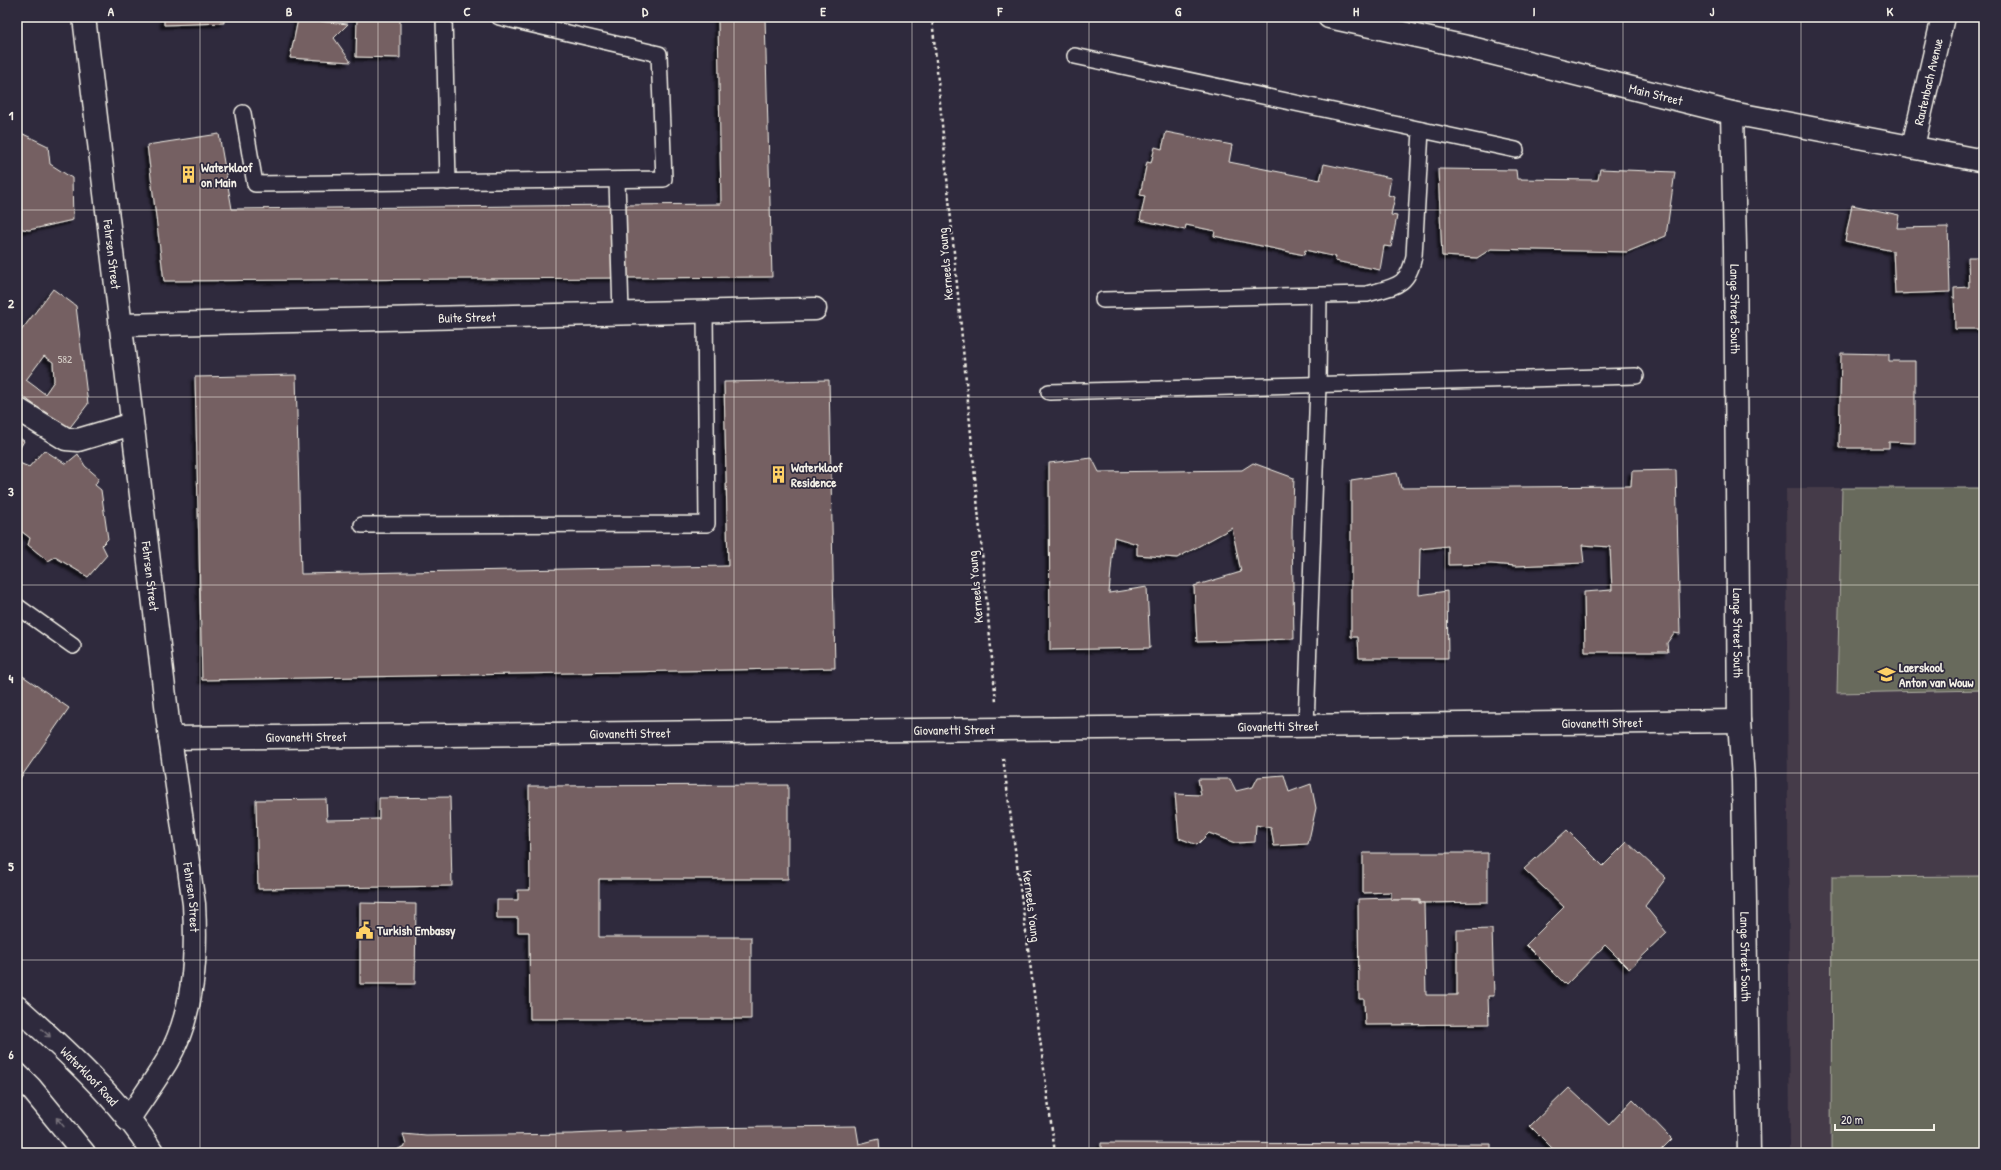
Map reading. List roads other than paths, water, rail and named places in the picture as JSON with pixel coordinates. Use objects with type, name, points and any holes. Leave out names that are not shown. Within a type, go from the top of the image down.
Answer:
[{"type":"street","name":"Fehrsen Street","points":[[84,17],[170,738],[194,904],[196,930],[191,986],[184,1022],[167,1061],[128,1120]]},
{"type":"street","name":"Main Street","points":[[1329,17],[1467,47],[1732,113],[1913,146],[1984,161]]},
{"type":"street","name":"Rautenbach Avenue","points":[[1913,146],[1943,17]]},
{"type":"street","name":"Lange Street South","points":[[1732,113],[1735,263],[1739,721],[1743,779],[1749,1153]]},
{"type":"street","name":"Buite Street","points":[[120,324],[815,309]]},
{"type":"street","points":[[17,409],[66,439],[78,440],[132,424]]},
{"type":"street","name":"Giovanetti Street","points":[[170,738],[1739,721]]},
{"type":"street","name":"Waterkloof Road","points":[[17,1007],[53,1039],[91,1077],[128,1120],[153,1153]]},
{"type":"street","points":[[17,1074],[30,1086],[84,1153]]},
{"type":"lane","points":[[444,17],[448,182]]},
{"type":"lane","points":[[243,113],[256,184],[664,179],[659,54],[499,17]]},
{"type":"lane","points":[[1075,56],[1516,150]]},
{"type":"lane","points":[[1103,300],[1367,294],[1399,285],[1412,271],[1421,130]]},
{"type":"lane","points":[[617,180],[621,313]]},
{"type":"lane","points":[[1306,726],[1318,385],[1319,296]]},
{"type":"lane","points":[[362,525],[707,524],[705,312]]},
{"type":"lane","points":[[1049,392],[1636,376]]},
{"type":"lane","points":[[17,606],[73,646]]},
{"type":"place","name":"Waterkloof on Main","points":[[188,174]]},
{"type":"place","name":"Waterkloof Residence","points":[[778,474]]},
{"type":"place","name":"Laerskool Anton van Wouw","points":[[1886,674]]},
{"type":"place","name":"Turkish Embassy","points":[[364,930]]}]
